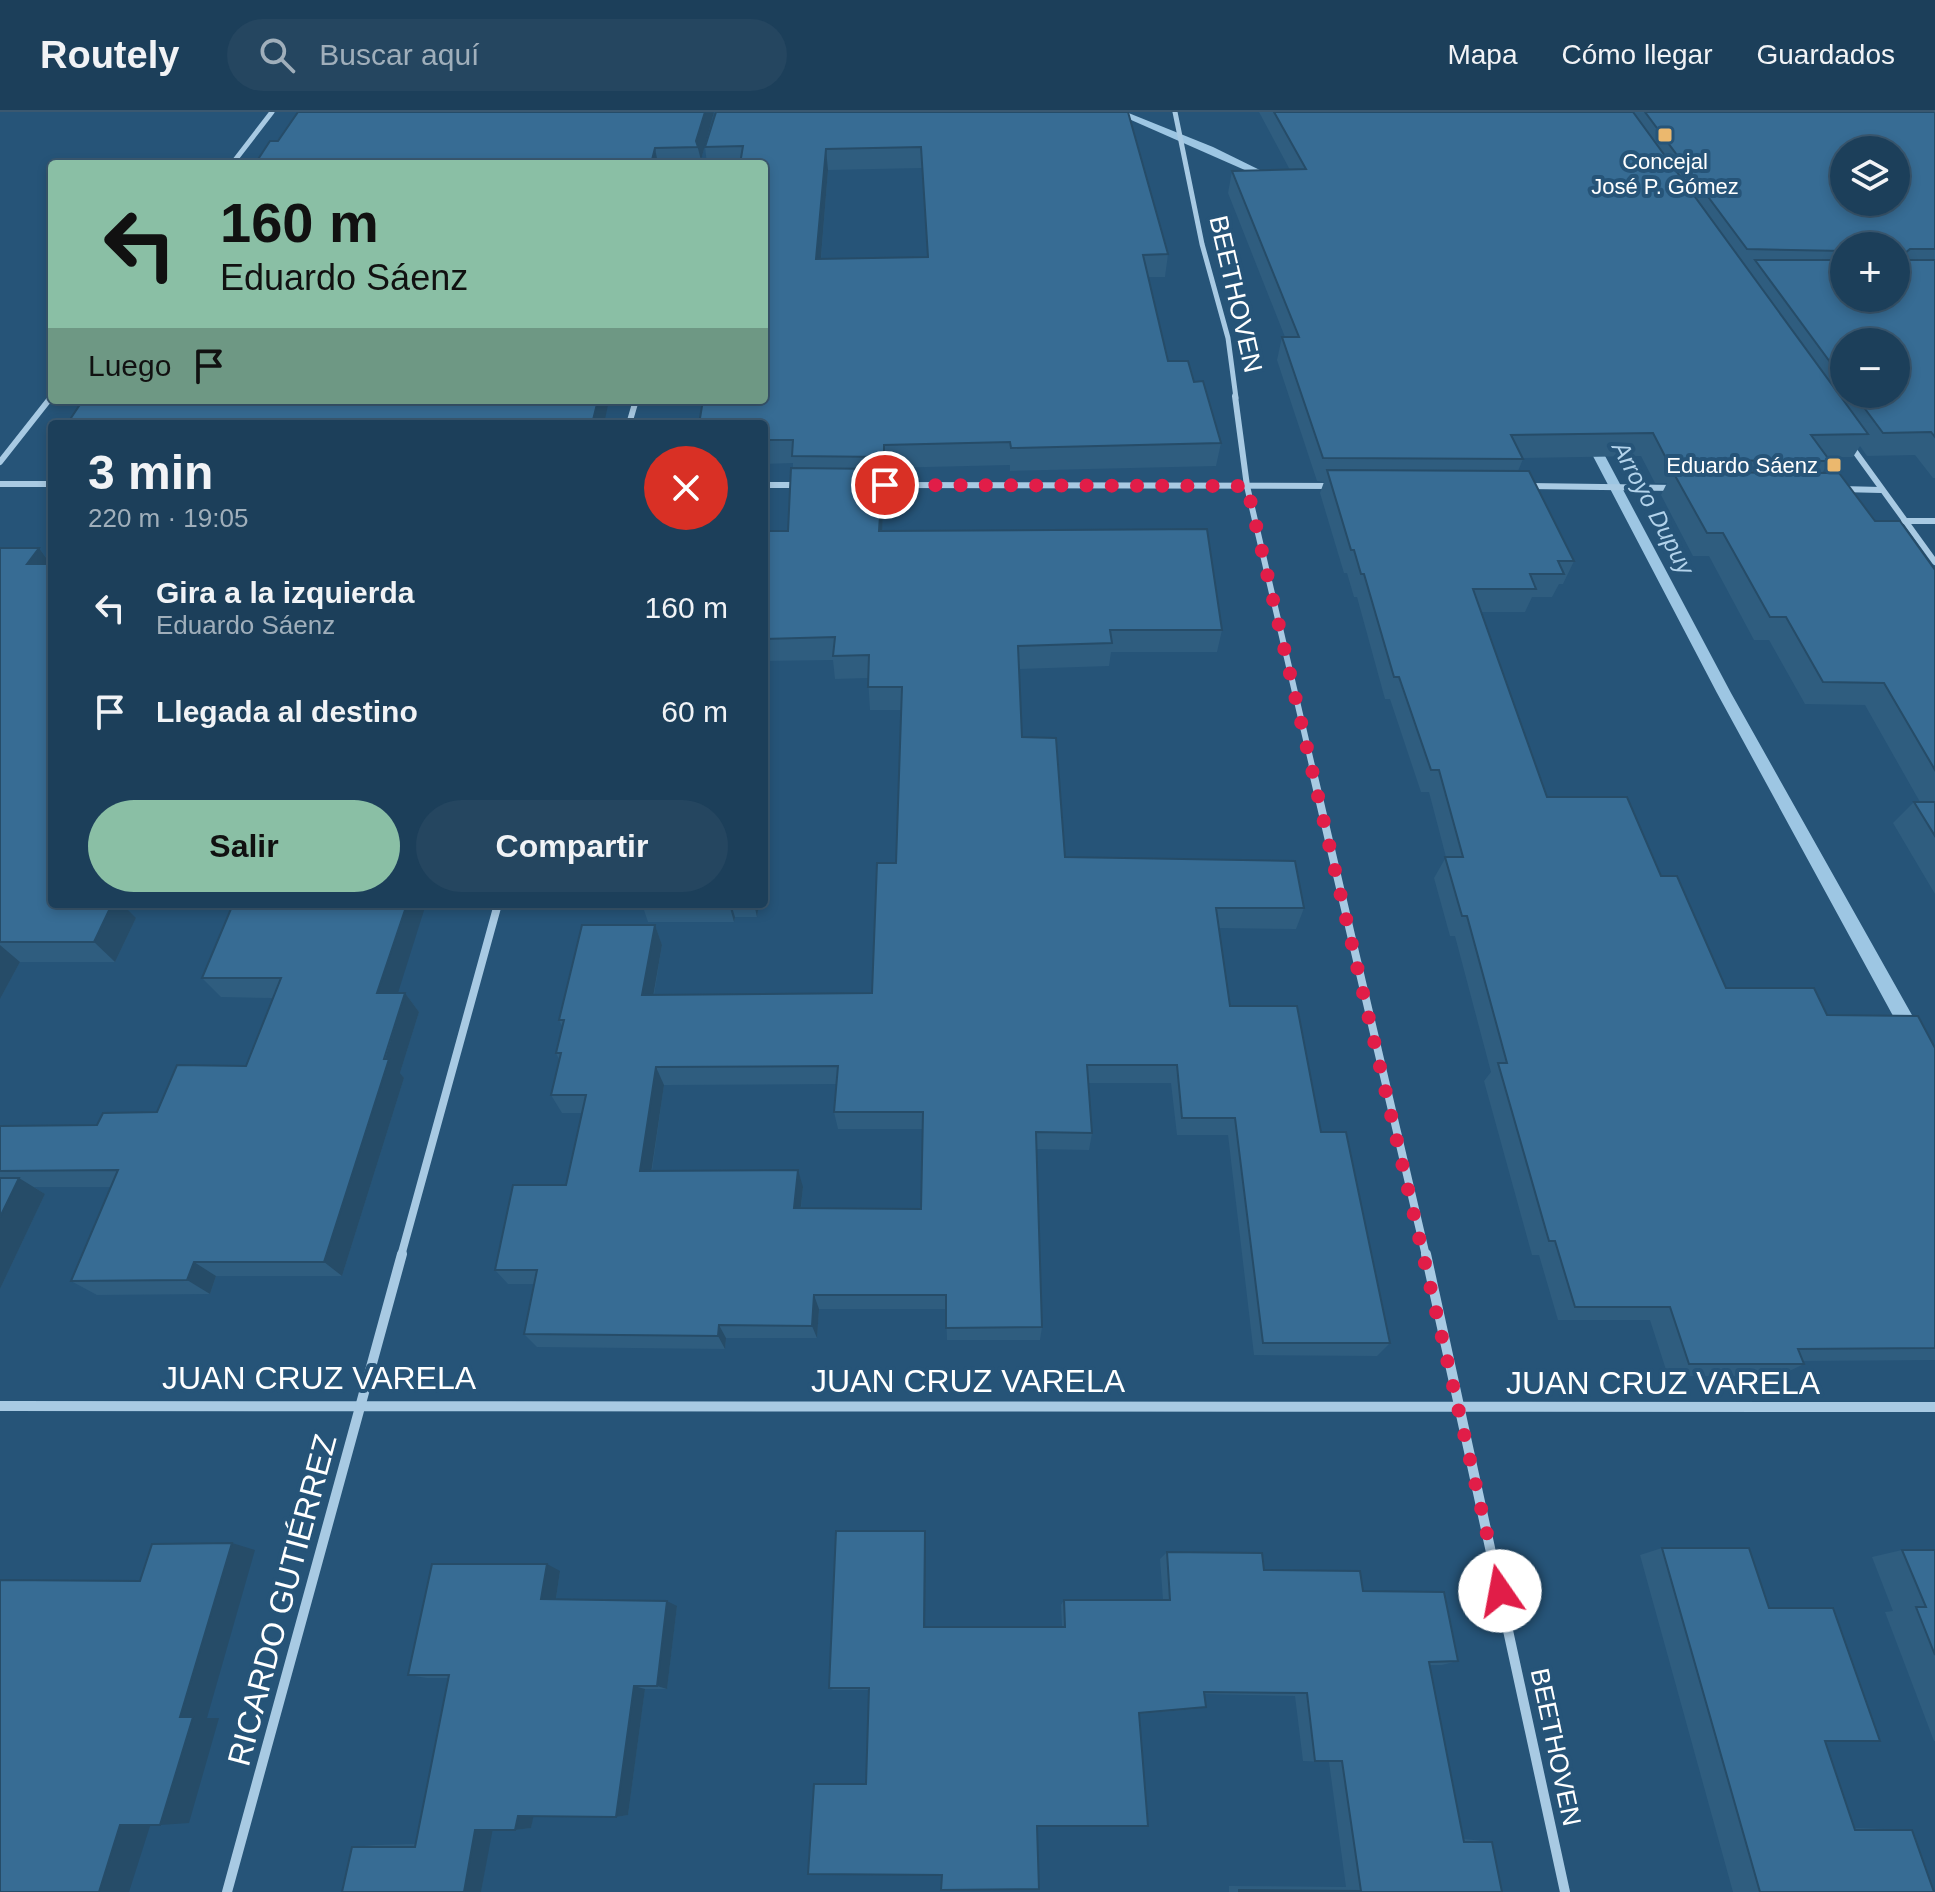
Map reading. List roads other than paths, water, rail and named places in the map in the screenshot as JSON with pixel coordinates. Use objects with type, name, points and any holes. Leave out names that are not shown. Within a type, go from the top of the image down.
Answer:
[{"type":"street","points":[[235,160],[272,112]]},
{"type":"street","name":"BEETHOVEN","points":[[1175,112],[1202,244],[1228,338],[1247,486],[1462,1411],[1565,1892]]},
{"type":"street","points":[[0,462],[48,400]]},
{"type":"street","points":[[1842,434],[1935,562]]},
{"type":"street","points":[[0,484],[48,484]]},
{"type":"street","points":[[768,485],[811,485]]},
{"type":"street","points":[[873,485],[1339,486]]},
{"type":"street","points":[[1523,486],[1692,488]]},
{"type":"street","points":[[1834,489],[1881,490]]},
{"type":"street","points":[[1904,521],[1935,521]]},
{"type":"street","name":"RICARDO GUTIÉRREZ","points":[[227,1892],[497,908]]},
{"type":"street","name":"JUAN CRUZ VARELA","points":[[0,1406],[363,1403],[1462,1411],[1935,1407]]},
{"type":"waterway","name":"Arroyo Dupuy","points":[[1118,112],[1210,149],[1277,181]]},
{"type":"waterway","name":"Arroyo Dupuy","points":[[1589,437],[1724,693],[1935,1074]]},
{"type":"place","name":"Concejal José P. Gómez","points":[[1665,135]]},
{"type":"place","name":"Eduardo Sáenz","points":[[1834,465]]}]
